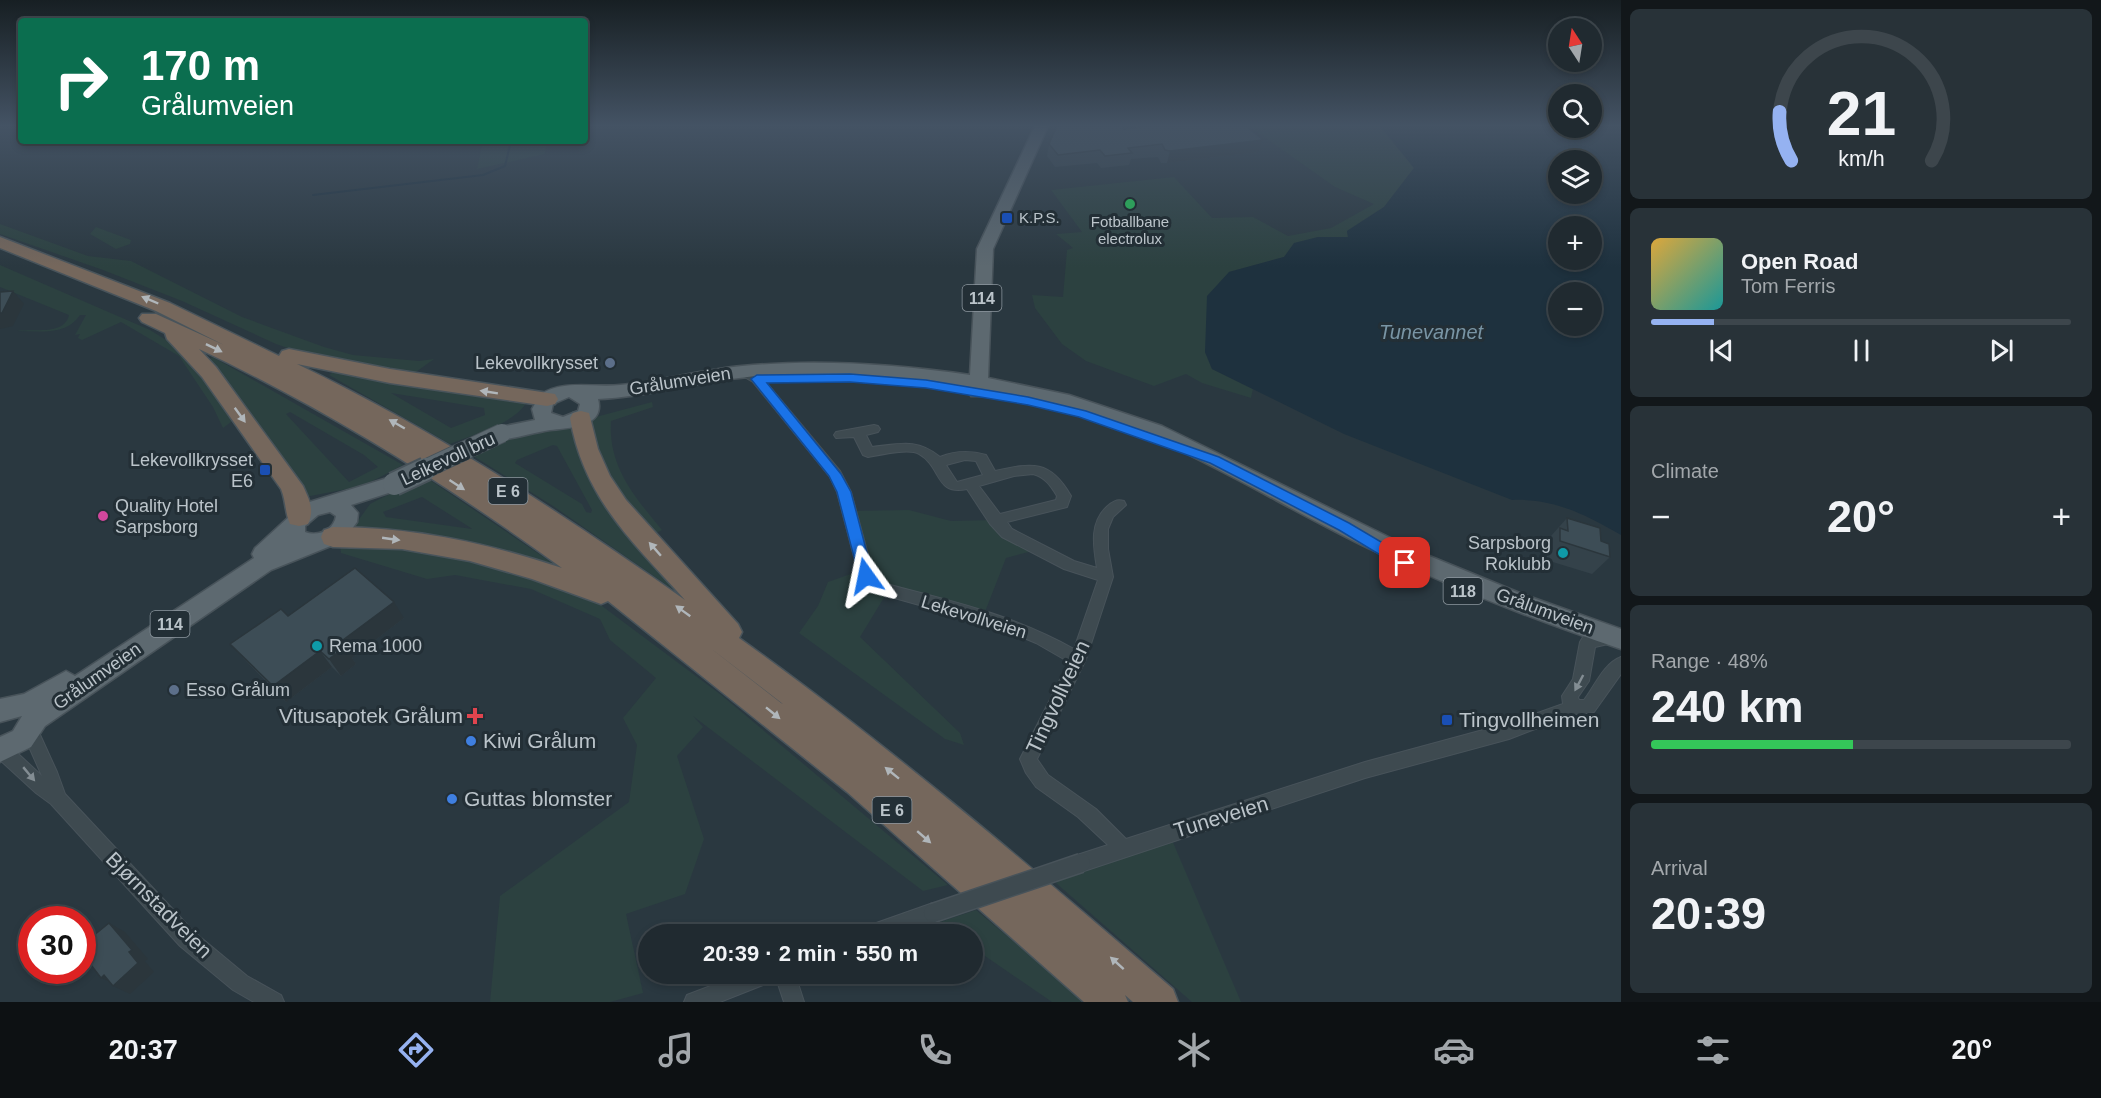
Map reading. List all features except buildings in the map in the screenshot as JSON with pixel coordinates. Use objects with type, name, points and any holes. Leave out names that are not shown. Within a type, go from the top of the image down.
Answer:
[{"type":"highway","name":"E 6","points":[[0,242],[129,291],[254,348],[380,415],[499,486],[616,563],[747,658],[930,804],[1160,1002]]},
{"type":"highway","name":"E 6","points":[[0,257],[161,323],[302,393],[408,454],[497,510],[634,606],[851,776],[1000,903],[1110,1002]]},
{"type":"highway","name":"E 6","points":[[161,323],[208,372],[291,486],[299,503],[296,522]]},
{"type":"highway","name":"E 6","points":[[254,348],[546,411]]},
{"type":"highway","name":"E 6","points":[[584,407],[585,450],[606,490],[723,625],[747,658]]},
{"type":"highway","name":"E 6","points":[[331,533],[375,537],[503,558],[544,570],[634,606]]},
{"type":"main road","name":"114","points":[[979,387],[986,249],[1021,173]]},
{"type":"main road","name":"Grålumveien","points":[[584,407],[749,375],[850,378],[979,387],[1082,414],[1197,452],[1344,527],[1452,575],[1619,643]]},
{"type":"main road","name":"114","points":[[568,391],[584,407],[564,424],[546,411],[568,391]]},
{"type":"main road","name":"Leikevoll bru","points":[[373,495],[546,411]]},
{"type":"main road","name":"114","points":[[296,522],[312,508],[373,495]]},
{"type":"main road","name":"Grålumveien","points":[[17,712],[93,676],[263,564],[331,533],[373,495]]},
{"type":"main road","points":[[296,522],[295,536],[299,540],[331,533],[345,509],[327,504]]},
{"type":"main road","name":"Grålumveien","points":[[17,712],[247,564],[279,541],[296,522]]},
{"type":"main road","name":"Grålumveien","points":[[1344,527],[1370,544],[1438,580],[1588,642]]},
{"type":"main road","name":"118","points":[[1588,642],[1619,643]]},
{"type":"main road","name":"114","points":[[1,750],[22,739],[17,712]]},
{"type":"street","name":"Lekevollveien","points":[[749,375],[835,474],[844,492],[866,576],[871,584],[878,588],[1001,621],[1041,638],[1078,659]]},
{"type":"street","points":[[840,435],[874,429]]},
{"type":"street","points":[[858,432],[868,452],[912,447],[924,451],[939,464],[949,483],[955,487],[1035,468],[1046,471],[1064,496],[1062,503],[1057,505],[995,520]]},
{"type":"street","points":[[939,464],[945,459],[971,455],[981,458],[991,477]]},
{"type":"street","points":[[970,484],[1007,533],[1070,566],[1106,577]]},
{"type":"street","name":"Tingvollveien","points":[[1119,505],[1107,514],[1101,529],[1106,577],[1078,659],[1028,759],[1040,781],[1078,806],[1114,837],[1122,848]]},
{"type":"street","points":[[1572,708],[1570,696],[1581,681],[1588,642]]},
{"type":"street","name":"Tuneveien","points":[[901,924],[1122,848],[1365,770],[1509,730],[1572,708],[1588,707],[1601,693],[1613,670],[1621,664]]},
{"type":"street","name":"Bjørnstadveien","points":[[17,712],[39,756],[54,779],[57,798]]},
{"type":"street","name":"Bjørnstadveien","points":[[1,750],[24,767],[40,788],[57,798],[187,939],[240,983],[272,1002]]},
{"type":"street","points":[[694,1002],[740,984]]},
{"type":"street","points":[[788,984],[794,1002]]},
{"type":"green space","points":[[1315,173],[1410,173],[1384,207],[1347,231],[1348,237],[1318,237],[1284,257],[1229,272],[1205,352],[1212,369],[1253,389],[1251,398],[1202,383],[1186,374],[1154,386],[1086,361],[1062,344],[1035,308],[1032,295],[1063,297],[1067,250],[1073,248],[1056,234],[1082,232],[1051,190],[1174,177],[1212,218],[1253,217],[1288,236],[1331,228],[1374,204],[1335,187]]},
{"type":"green space","points":[[0,224],[88,256],[131,261],[242,317],[324,347],[353,355],[419,361],[434,359],[416,372],[395,372],[311,356],[276,344],[182,301],[103,270],[0,234]]},
{"type":"green space","points":[[96,227],[131,240],[130,244],[116,249],[90,234]]},
{"type":"green space","points":[[0,265],[150,330],[179,348],[228,408],[231,422],[223,428],[213,407],[179,356],[121,322],[82,340],[78,338],[80,334],[75,335],[86,315],[80,315],[67,326],[52,331],[17,331],[55,328],[66,322],[69,315],[0,287]]},
{"type":"green space","points":[[213,357],[403,465],[363,486],[305,497],[206,360]],"holes":[[[290,412],[364,455],[378,467],[349,482],[286,414]]]},
{"type":"green space","points":[[336,370],[527,402],[521,410],[503,423],[450,444],[329,375]],"holes":[[[391,393],[484,408],[485,415],[451,428]]]},
{"type":"green space","points":[[652,402],[653,407],[611,421],[611,438],[614,453],[625,480],[642,506],[662,530],[652,535],[620,495],[603,467],[593,436],[592,418]]},
{"type":"green space","points":[[573,426],[578,450],[590,475],[691,602],[553,506],[470,454],[521,434]],"holes":[[[553,445],[557,446],[592,510],[591,513],[586,512],[582,504],[515,463],[517,460]]]},
{"type":"green space","points":[[424,476],[570,575],[352,529],[370,504]],"holes":[[[422,497],[472,529],[386,517],[383,512]]]},
{"type":"green space","points":[[909,510],[951,521],[995,520],[1036,550],[1006,558],[983,617],[888,591],[860,637],[960,733],[964,745],[945,739],[799,633],[818,606],[828,582],[865,569],[850,511]]},
{"type":"green space","points":[[340,543],[439,551],[563,585],[602,606],[720,694],[948,885],[923,891],[693,716],[703,727],[677,756],[704,839],[685,894],[626,914],[638,970],[638,984],[641,984],[643,993],[610,1002],[490,1002],[500,896],[629,802],[637,745],[623,718],[656,678],[610,640],[600,619],[531,589],[455,575],[427,579],[341,553]]},
{"type":"green space","points":[[1169,833],[1241,1002],[1192,1002],[1056,883],[1081,863]]},
{"type":"green space","points":[[976,910],[1086,1002],[1052,1002],[983,955],[983,924],[937,923]]},
{"type":"water","name":"Tunevannet","points":[[1410,173],[1548,173],[1548,204],[1602,204],[1602,173],[1621,173],[1621,535],[1569,509],[1542,502],[1512,500],[1344,434],[1212,369],[1205,352],[1207,296],[1229,272],[1284,257],[1294,243],[1318,237],[1348,237],[1347,231],[1384,207]]},
{"type":"waterway","points":[[313,195],[488,173]]},
{"type":"place","name":"Fotballbane electrolux","points":[[1130,204]]},
{"type":"place","name":"K.P.S.","points":[[1007,218]]},
{"type":"place","name":"Lekevollkrysset","points":[[610,363]]},
{"type":"place","name":"Lekevollkrysset E6","points":[[265,470]]},
{"type":"place","name":"Quality Hotel Sarpsborg","points":[[103,516]]},
{"type":"place","name":"Sarpsborg Roklubb","points":[[1563,553]]},
{"type":"place","name":"Rema 1000","points":[[317,646]]},
{"type":"place","name":"Esso Grålum","points":[[174,690]]},
{"type":"place","name":"Vitusapotek Grålum","points":[[475,716]]},
{"type":"place","name":"Tingvollheimen","points":[[1447,720]]},
{"type":"place","name":"Kiwi Grålum","points":[[471,741]]},
{"type":"place","name":"Guttas blomster","points":[[452,799]]},
{"type":"route","points":[[866,576],[844,492],[835,474],[757,379],[850,378],[926,384],[1028,401],[1082,414],[1215,460],[1344,527],[1405,563]]}]
